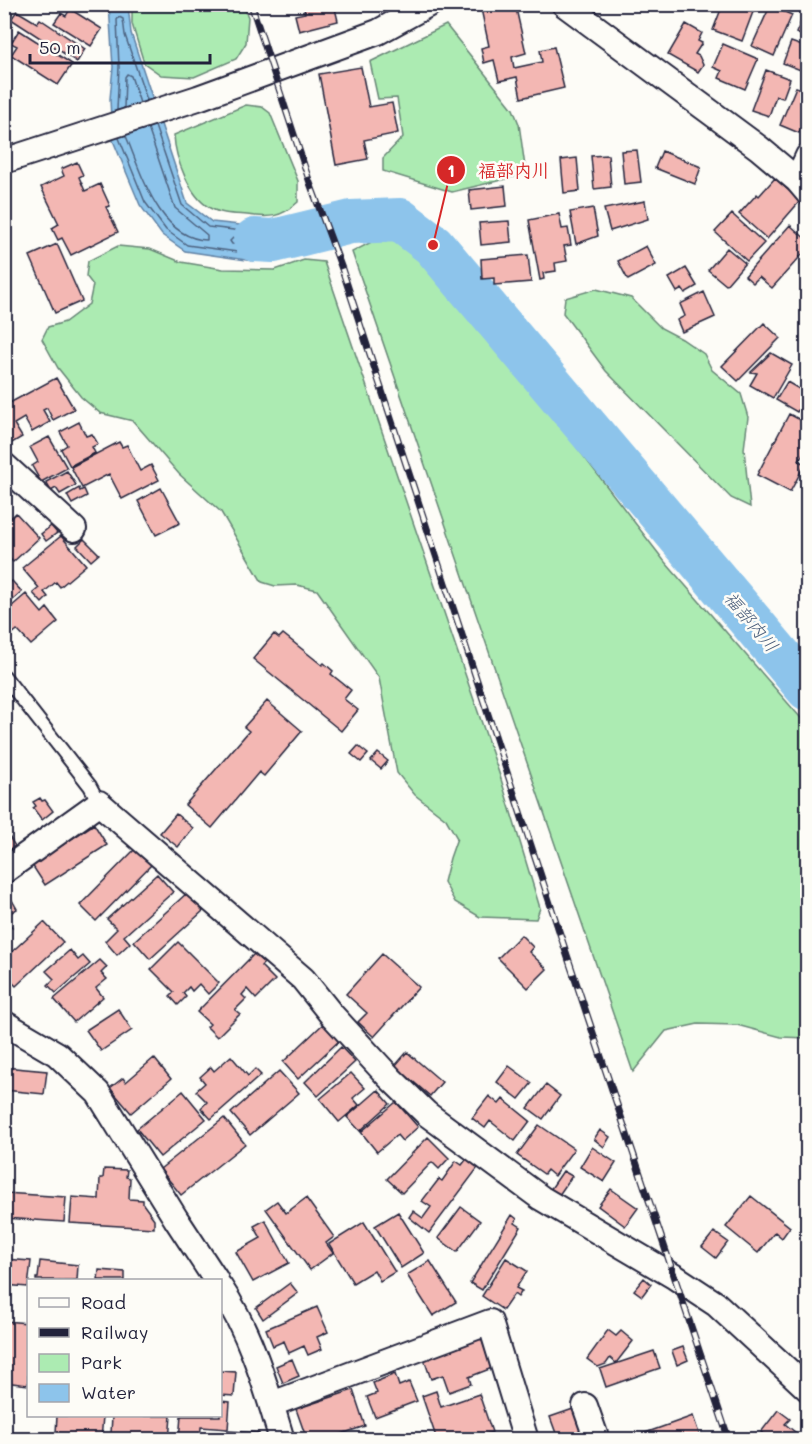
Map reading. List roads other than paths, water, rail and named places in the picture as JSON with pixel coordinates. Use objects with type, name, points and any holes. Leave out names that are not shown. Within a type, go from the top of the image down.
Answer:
[{"type":"street","points":[[4,161],[198,98],[378,32],[429,4]]},
{"type":"street","points":[[564,4],[759,148],[802,187]]},
{"type":"street","points":[[802,187],[807,156]]},
{"type":"street","points":[[4,465],[74,529]]},
{"type":"street","points":[[4,871],[99,803],[303,979],[375,1062],[427,1114],[541,1198],[675,1277],[716,1304],[807,1389]]},
{"type":"street","points":[[4,1023],[57,1054],[98,1093],[215,1279]]},
{"type":"street","points":[[222,1290],[230,1301],[260,1366],[282,1440]]},
{"type":"street","points":[[272,1404],[490,1322],[526,1440]]},
{"type":"street","points":[[585,1406],[597,1440]]},
{"type":"lane","points":[[4,676],[90,786],[99,803]]},
{"type":"water","points":[[109,5],[128,5],[131,33],[187,203],[212,222],[259,227],[284,226],[308,212],[319,242],[253,261],[185,251],[162,235],[140,205],[112,138],[110,99],[113,67]]},
{"type":"waterway","name":"福部内川","points":[[255,240],[273,241],[351,222],[400,220],[433,245],[808,689]]},
{"type":"railway","points":[[251,4],[310,183],[342,269],[729,1440]]},
{"type":"place","name":"福部内川","points":[[433,245]]}]
